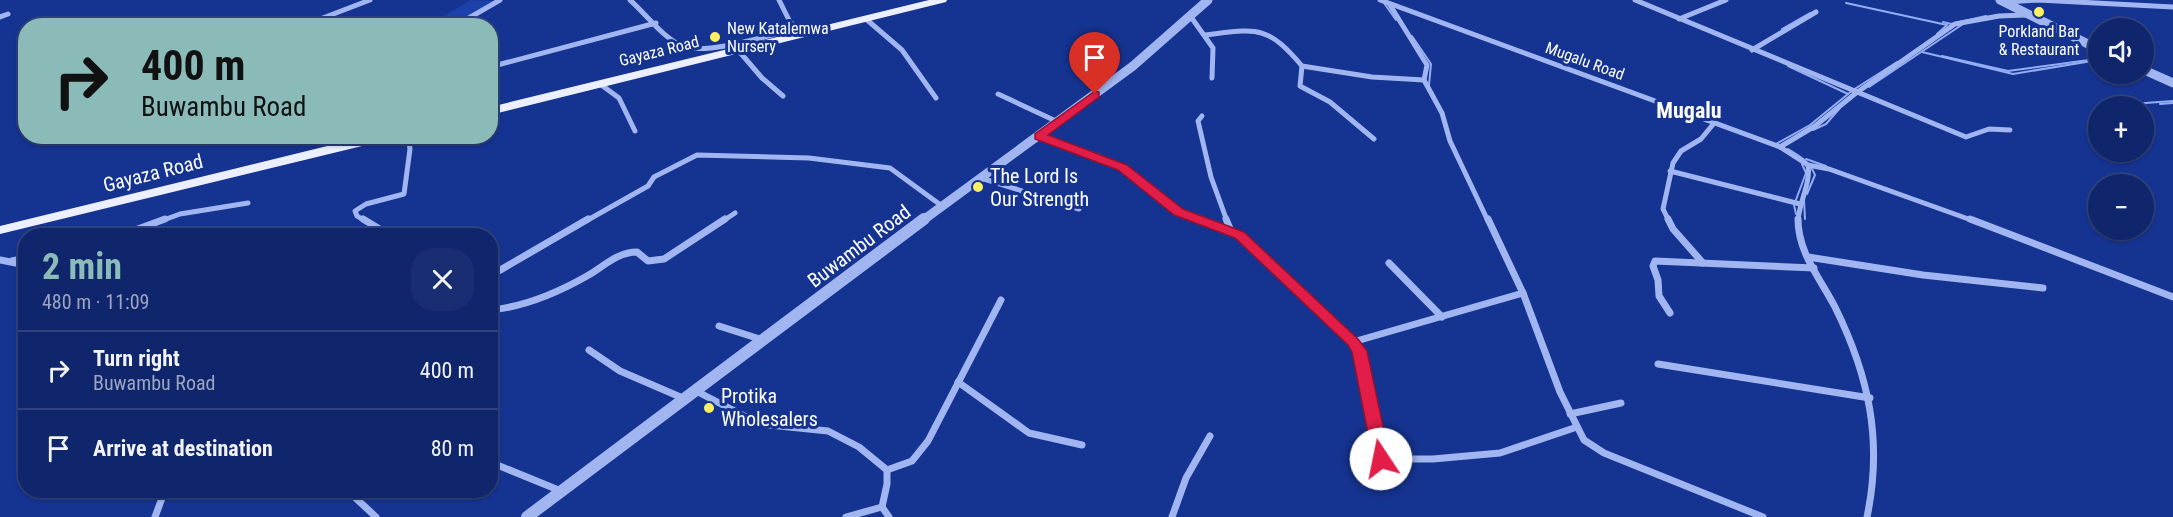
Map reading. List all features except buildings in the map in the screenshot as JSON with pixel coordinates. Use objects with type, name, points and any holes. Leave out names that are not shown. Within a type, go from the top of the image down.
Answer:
[{"type":"main road","name":"Gayaza Road","points":[[498,109],[738,50],[803,31],[866,19],[942,0]]},
{"type":"main road","name":"Gayaza Road","points":[[0,230],[353,144]]},
{"type":"street","points":[[323,18],[370,0]]},
{"type":"street","points":[[469,18],[500,0]]},
{"type":"street","points":[[630,0],[683,47],[696,49],[803,31]]},
{"type":"street","points":[[779,0],[786,16],[803,31]]},
{"type":"street","name":"Buwambu Road","points":[[527,517],[942,206],[1058,123],[1133,66],[1208,0]]},
{"type":"street","name":"Mugalu Road","points":[[1380,0],[1780,147],[1808,165],[1829,169],[1940,207],[2173,297]]},
{"type":"street","points":[[1635,0],[1966,137],[1989,129],[2010,130]]},
{"type":"street","points":[[1679,19],[1726,0]]},
{"type":"street","points":[[2002,1],[2038,0],[2173,7]]},
{"type":"street","points":[[2002,1],[2088,44]]},
{"type":"street","points":[[1390,5],[1427,65],[1424,80],[1442,113],[1450,141],[1523,293],[1560,392],[1584,440],[1593,448],[1763,517]]},
{"type":"street","points":[[1752,50],[1816,12]]},
{"type":"street","points":[[0,17],[8,14]]},
{"type":"street","points":[[1780,147],[1815,126],[1856,93],[1955,24],[1999,16],[2030,15]]},
{"type":"street","points":[[1191,17],[1205,35],[1214,55],[1212,78]]},
{"type":"street","points":[[866,19],[902,50],[936,98]]},
{"type":"street","points":[[498,65],[656,23]]},
{"type":"street","points":[[1205,35],[1247,30],[1269,33],[1281,40],[1302,66],[1372,77],[1424,80]]},
{"type":"street","points":[[738,50],[762,78],[783,96]]},
{"type":"street","points":[[1302,66],[1300,86],[1330,102],[1374,139]]},
{"type":"street","points":[[2154,74],[2173,83]]},
{"type":"street","points":[[600,84],[619,98],[634,130]]},
{"type":"street","points":[[998,94],[1058,123]]},
{"type":"street","points":[[1202,116],[1198,121],[1201,147],[1213,188],[1231,231]]},
{"type":"street","points":[[1703,263],[1666,219],[1663,209],[1670,171],[1681,152],[1701,139],[1715,122]]},
{"type":"street","points":[[1039,136],[1122,168],[1178,212],[1239,235],[1353,342],[1363,363],[1381,459],[1434,459],[1500,453],[1577,427]]},
{"type":"street","points":[[377,228],[357,216],[355,211],[366,204],[404,194],[409,144]]},
{"type":"street","points":[[498,271],[648,186],[654,177],[697,155],[809,158],[878,165],[898,172],[942,206]]},
{"type":"street","points":[[1808,165],[1810,173],[1800,204],[1800,241],[1852,345],[1870,398],[1874,420],[1875,476],[1867,517]]},
{"type":"street","points":[[1670,171],[1800,204]]},
{"type":"street","points":[[981,178],[1079,209]]},
{"type":"street","points":[[141,228],[180,214],[248,203]]},
{"type":"street","points":[[498,308],[543,297],[588,275],[624,253],[637,252],[648,261],[664,259],[735,213]]},
{"type":"street","points":[[1808,257],[1923,275],[2043,288]]},
{"type":"street","points":[[0,260],[18,264]]},
{"type":"street","points":[[8,262],[18,260]]},
{"type":"street","points":[[1670,313],[1659,296],[1658,280],[1653,263],[1658,261],[1815,268]]},
{"type":"street","points":[[1389,263],[1442,316]]},
{"type":"street","points":[[1353,342],[1523,293]]},
{"type":"street","points":[[887,470],[905,465],[918,455],[1000,300]]},
{"type":"street","points":[[719,326],[763,340]]},
{"type":"street","points":[[589,350],[620,371],[685,399]]},
{"type":"street","points":[[1658,364],[1870,398]]},
{"type":"street","points":[[958,382],[1029,433],[1082,445]]},
{"type":"street","points":[[696,391],[760,424],[828,431],[859,447],[887,470]]},
{"type":"street","points":[[1570,414],[1621,403]]},
{"type":"street","points":[[1172,517],[1186,478],[1210,435]]},
{"type":"street","points":[[498,465],[562,491]]},
{"type":"street","points":[[887,470],[887,484],[882,507],[889,517]]},
{"type":"street","points":[[155,517],[162,498]]},
{"type":"street","points":[[356,498],[376,517]]},
{"type":"street","points":[[846,517],[882,507]]},
{"type":"shaded area","points":[[471,0],[497,1],[467,18],[441,18]]},
{"type":"waterway","points":[[1384,3],[1396,20]]},
{"type":"waterway","points":[[1846,3],[1947,25],[1937,34]]},
{"type":"waterway","points":[[1782,29],[1810,13]]},
{"type":"waterway","points":[[1943,22],[1951,24],[1986,16]]},
{"type":"waterway","points":[[1869,87],[1963,24]]},
{"type":"waterway","points":[[1412,36],[1431,64],[1429,85]]},
{"type":"waterway","points":[[1922,52],[2013,74],[2088,62]]},
{"type":"waterway","points":[[1942,56],[2008,71],[2088,60]]},
{"type":"waterway","points":[[1776,144],[1810,125],[1853,90],[1897,62]]},
{"type":"waterway","points":[[1788,66],[1848,94]]},
{"type":"waterway","points":[[2154,102],[2173,101]]},
{"type":"waterway","points":[[2160,104],[2173,103]]},
{"type":"waterway","points":[[1813,130],[1826,124],[1840,108]]},
{"type":"waterway","points":[[1788,149],[1813,170],[1815,175],[1807,194]]},
{"type":"waterway","points":[[1806,159],[1826,166]]},
{"type":"waterway","points":[[1796,214],[1794,205],[1806,173],[1802,164]]},
{"type":"waterway","points":[[1804,200],[1805,219]]},
{"type":"place","name":"Porkland Bar & Restaurant","points":[[2039,12]]},
{"type":"place","name":"New Katalemwa Nursery","points":[[715,37]]},
{"type":"place","name":"The Lord Is Our Strength","points":[[978,187]]},
{"type":"place","name":"Protika Wholesalers","points":[[709,408]]},
{"type":"district","name":"Mugalu","points":[[1689,110]]},
{"type":"route","points":[[1095,94],[1039,136],[1098,156],[1122,168],[1178,212],[1231,231],[1256,250],[1353,342],[1359,351],[1381,459]]}]
